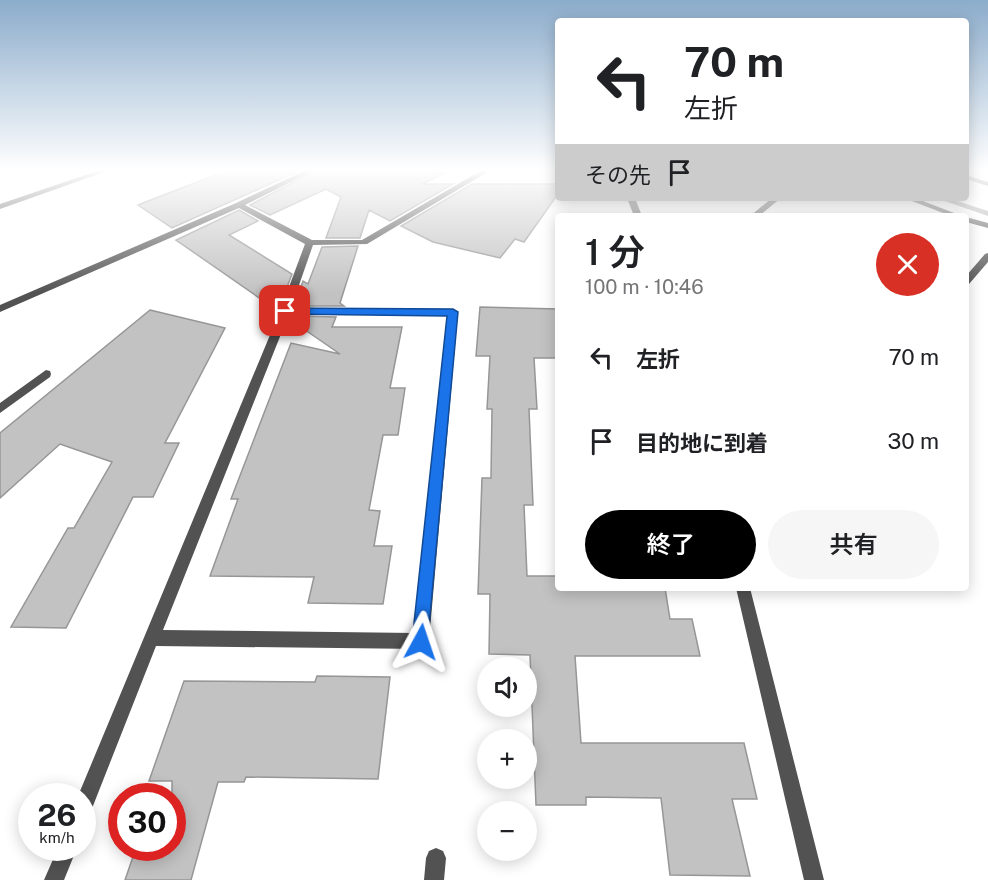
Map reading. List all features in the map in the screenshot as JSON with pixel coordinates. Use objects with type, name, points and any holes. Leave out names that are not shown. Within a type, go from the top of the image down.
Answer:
[{"type":"street","points":[[0,309],[225,211]]},
{"type":"street","points":[[250,211],[310,243],[363,242],[416,211]]},
{"type":"street","points":[[969,220],[988,226]]},
{"type":"street","points":[[92,783],[285,311],[310,243]]},
{"type":"street","points":[[969,278],[988,256]]},
{"type":"street","points":[[151,638],[421,642],[453,312],[285,311]]},
{"type":"street","points":[[0,409],[46,374]]},
{"type":"street","points":[[744,591],[814,880]]},
{"type":"street","points":[[435,880],[436,858]]},
{"type":"street","points":[[54,880],[62,861]]},
{"type":"building","points":[[147,211],[210,211],[172,228]]},
{"type":"building","points":[[237,211],[258,221],[229,235],[292,274],[278,311],[176,240]]},
{"type":"building","points":[[262,211],[278,211],[270,215]]},
{"type":"building","points":[[336,211],[369,211],[360,238],[326,238]]},
{"type":"building","points":[[371,211],[407,211],[390,221]]},
{"type":"building","points":[[426,211],[546,211],[524,242],[515,239],[500,258],[433,242],[401,226]]},
{"type":"building","points":[[358,246],[340,303],[344,306],[294,306],[303,281],[308,284],[322,247]]},
{"type":"building","points":[[480,307],[555,309],[555,358],[534,358],[537,409],[529,409],[533,505],[524,505],[527,576],[555,576],[555,591],[665,591],[670,619],[692,619],[700,656],[575,656],[581,743],[744,743],[757,799],[732,799],[750,876],[670,875],[661,798],[586,797],[586,805],[537,805],[537,729],[533,729],[532,717],[537,717],[537,657],[489,654],[490,594],[478,594],[482,478],[491,478],[492,409],[487,409],[490,356],[476,356]]},
{"type":"building","points":[[150,310],[225,328],[165,443],[179,443],[153,497],[133,497],[66,628],[11,627],[68,528],[74,528],[112,462],[60,444],[0,498],[0,433]]},
{"type":"building","points":[[301,316],[336,317],[332,327],[402,327],[390,388],[405,388],[398,435],[383,435],[369,510],[380,511],[374,546],[392,546],[383,604],[308,603],[314,577],[210,576],[238,499],[231,499],[291,343],[340,354],[298,325]]},
{"type":"building","points":[[317,676],[390,677],[378,779],[246,777],[244,782],[218,782],[191,880],[125,880],[132,861],[186,861],[186,783],[149,781],[184,681],[315,682]]},
{"type":"waterway","points":[[979,211],[988,214]]},
{"type":"route","points":[[285,311],[453,312],[421,642]]}]
